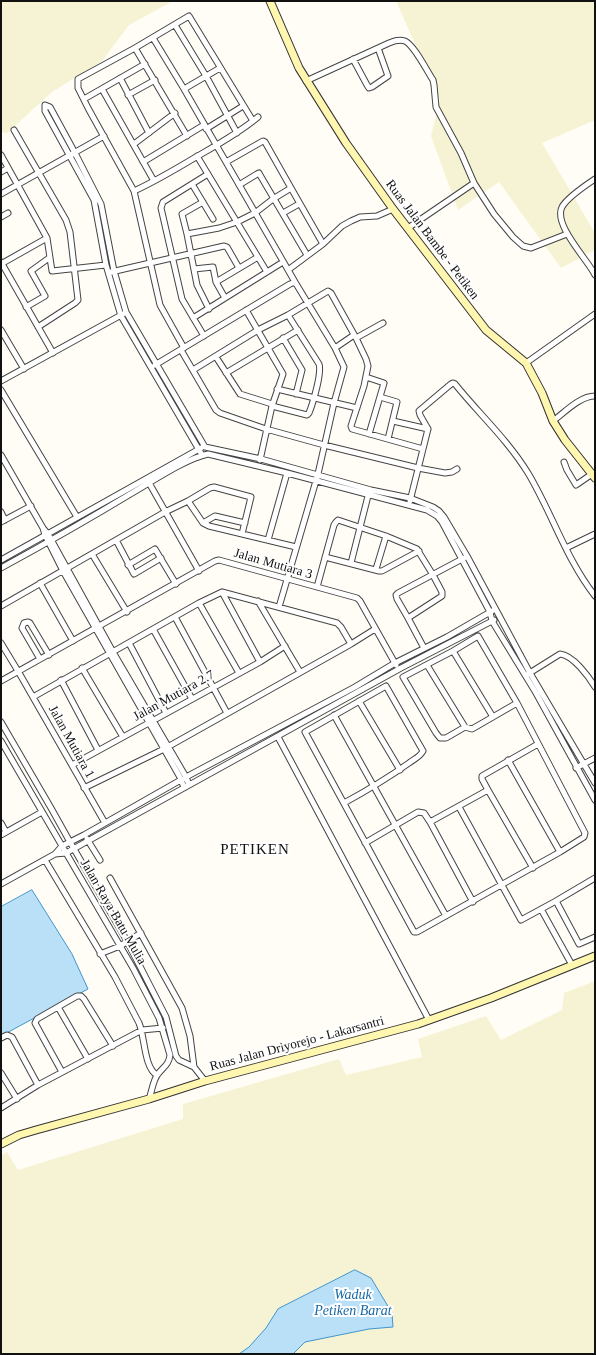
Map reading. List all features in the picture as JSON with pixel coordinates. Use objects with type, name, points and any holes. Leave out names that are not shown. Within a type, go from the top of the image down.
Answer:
[{"type":"main road","name":"Ruas Jalan Bambe - Petiken","points":[[270,1],[298,68],[346,143],[393,209],[486,330],[526,363],[542,393],[553,421],[564,440],[593,476]]},
{"type":"main road","name":"Ruas Jalan Driyorejo - Lakarsantri","points":[[1,1144],[19,1135],[149,1099],[205,1081],[387,1034],[491,998],[595,956]]},
{"type":"street","points":[[253,121],[190,17],[186,17],[153,38],[78,79],[78,88],[134,191],[161,307],[193,370],[218,412],[266,429],[418,468],[445,473],[452,472],[457,468]]},
{"type":"street","points":[[175,25],[206,76],[237,133]]},
{"type":"street","points":[[153,38],[184,89],[283,262],[308,302],[344,367],[334,403],[318,474],[279,607]]},
{"type":"street","points":[[306,81],[397,40],[405,41],[414,50],[434,82],[436,107],[461,153],[474,183],[494,214],[513,237],[523,246],[531,248],[567,234]]},
{"type":"street","points":[[135,48],[175,113],[187,136]]},
{"type":"street","points":[[352,59],[368,87],[372,87],[388,76],[378,48]]},
{"type":"street","points":[[84,99],[145,64]]},
{"type":"street","points":[[184,89],[220,68]]},
{"type":"street","points":[[120,78],[149,133]]},
{"type":"street","points":[[128,95],[155,80]]},
{"type":"street","points":[[102,89],[154,181]]},
{"type":"street","points":[[111,272],[106,265],[94,200],[45,111],[45,105],[50,107],[101,204],[111,272],[123,314],[151,367],[202,455]]},
{"type":"street","points":[[143,162],[243,106]]},
{"type":"street","points":[[134,144],[175,113]]},
{"type":"street","points":[[134,191],[216,146],[237,133],[258,117]]},
{"type":"street","points":[[14,130],[66,220],[78,296],[77,301],[38,327]]},
{"type":"street","points":[[1,194],[104,136]]},
{"type":"street","points":[[226,162],[263,140],[323,244]]},
{"type":"street","points":[[1,155],[47,238],[52,271],[106,265]]},
{"type":"street","points":[[197,156],[267,272]]},
{"type":"street","points":[[1,172],[8,168]]},
{"type":"street","points":[[239,185],[259,173],[307,255]]},
{"type":"street","points":[[204,336],[182,299],[165,231],[161,206],[163,202],[208,174]]},
{"type":"street","points":[[595,179],[566,202],[561,209],[561,217],[567,234],[592,268],[595,275]]},
{"type":"street","points":[[408,228],[474,183]]},
{"type":"street","points":[[192,184],[213,219]]},
{"type":"street","points":[[187,234],[219,228],[237,222],[255,213],[290,188]]},
{"type":"street","points":[[203,202],[182,214],[199,290],[209,309]]},
{"type":"street","points":[[283,213],[299,204]]},
{"type":"street","points":[[288,270],[351,221],[360,217],[377,216],[393,209]]},
{"type":"street","points":[[1,217],[8,213]]},
{"type":"street","points":[[47,238],[1,263],[53,354]]},
{"type":"street","points":[[111,272],[225,246],[239,268]]},
{"type":"street","points":[[216,282],[258,257]]},
{"type":"street","points":[[26,307],[45,295],[31,271],[49,258]]},
{"type":"street","points":[[193,318],[283,262]]},
{"type":"street","points":[[194,269],[213,267],[216,282],[225,298]]},
{"type":"street","points":[[151,367],[295,282]]},
{"type":"street","points":[[193,370],[258,330],[288,315],[325,291],[329,292],[355,337],[367,362],[366,377],[351,426],[352,428],[423,448]]},
{"type":"street","points":[[246,310],[282,374],[272,405],[258,466]]},
{"type":"street","points":[[1,381],[53,354],[123,314]]},
{"type":"street","points":[[123,314],[156,364],[208,454]]},
{"type":"street","points":[[526,363],[595,314]]},
{"type":"street","points":[[216,357],[240,394],[307,415],[314,398],[320,367],[288,315]]},
{"type":"street","points":[[334,348],[383,323]]},
{"type":"street","points":[[1,330],[24,369]]},
{"type":"street","points":[[226,373],[298,330]]},
{"type":"street","points":[[283,338],[302,370],[296,394]]},
{"type":"street","points":[[366,377],[384,383],[369,434]]},
{"type":"street","points":[[409,505],[428,429],[419,412],[451,384],[456,384],[515,453],[529,475],[575,566],[595,596]]},
{"type":"street","points":[[277,389],[357,408]]},
{"type":"street","points":[[1,390],[77,517]]},
{"type":"street","points":[[380,396],[397,402],[388,439]]},
{"type":"street","points":[[553,421],[580,400],[586,397],[595,396]]},
{"type":"street","points":[[393,421],[428,429]]},
{"type":"street","points":[[1,568],[50,541],[199,449],[205,447],[318,474],[427,510],[437,516],[500,616],[576,768],[595,800]]},
{"type":"street","points":[[1,560],[77,517],[202,455],[208,454],[369,492],[410,498],[440,511],[464,557],[490,612],[492,621],[528,674]]},
{"type":"street","points":[[1,455],[184,778],[187,786]]},
{"type":"street","points":[[564,462],[576,485],[593,476]]},
{"type":"street","points":[[268,540],[287,473]]},
{"type":"street","points":[[148,481],[199,571]]},
{"type":"street","points":[[1,606],[165,512],[188,501],[204,490],[214,487],[251,497],[242,534]]},
{"type":"street","points":[[351,563],[369,492]]},
{"type":"street","points":[[188,501],[203,523],[213,528],[296,547]]},
{"type":"street","points":[[1,512],[3,521],[31,506]]},
{"type":"street","points":[[203,523],[215,516],[245,523]]},
{"type":"street","points":[[317,587],[336,522],[338,520],[360,527],[386,536],[419,551],[442,592],[442,597],[408,618]]},
{"type":"street","points":[[566,548],[595,534]]},
{"type":"street","points":[[376,569],[386,536]]},
{"type":"street","points":[[116,540],[134,574],[161,558]]},
{"type":"street","points":[[128,565],[156,549],[176,584]]},
{"type":"street","points":[[325,557],[382,571],[419,551]]},
{"type":"street","points":[[92,554],[127,612]]},
{"type":"street","points":[[424,648],[396,595],[464,557]]},
{"type":"street","name":"Jalan Mutiara 3","points":[[1,681],[127,612],[215,561],[221,561],[357,598],[399,670]]},
{"type":"street","points":[[40,583],[73,641]]},
{"type":"street","points":[[33,696],[175,618],[199,603],[222,592],[339,624],[351,644]]},
{"type":"street","points":[[222,592],[260,662]]},
{"type":"street","points":[[258,602],[300,672]]},
{"type":"street","points":[[199,603],[239,673]]},
{"type":"street","points":[[1,884],[55,854],[62,846],[184,778],[355,687],[395,663],[495,609]]},
{"type":"street","points":[[55,854],[66,853],[74,849],[500,616]]},
{"type":"street","points":[[175,618],[227,713]]},
{"type":"street","points":[[40,659],[22,628],[24,623],[30,623],[49,655]]},
{"type":"street","points":[[153,629],[192,699]]},
{"type":"street","points":[[84,788],[166,747],[351,644],[375,629]]},
{"type":"street","points":[[344,803],[374,787],[400,770],[417,758],[423,751],[386,686],[305,732],[414,932],[417,932],[472,902],[584,837],[585,833],[517,703],[478,636],[403,677],[440,738],[446,738],[465,727]]},
{"type":"street","name":"Jalan Mutiara 1","points":[[1,643],[33,696],[104,823]]},
{"type":"street","points":[[128,643],[166,713]]},
{"type":"street","name":"Jalan Mutiara 2.7","points":[[72,765],[260,662],[285,646]]},
{"type":"street","points":[[453,651],[493,717]]},
{"type":"street","points":[[528,674],[562,654],[583,670],[595,687]]},
{"type":"street","points":[[427,664],[465,727],[472,729],[517,703]]},
{"type":"street","points":[[82,668],[123,736]]},
{"type":"street","points":[[61,680],[98,750]]},
{"type":"street","points":[[538,692],[595,783]]},
{"type":"street","points":[[359,701],[400,770]]},
{"type":"street","points":[[334,715],[446,916]]},
{"type":"street","points":[[1,722],[127,941],[166,1017],[176,1056],[179,1060],[194,1067],[205,1081]]},
{"type":"street","points":[[278,737],[429,1020]]},
{"type":"street","name":"Jalan Raya Batu Mulia","points":[[1,741],[133,968],[159,1018],[170,1055],[166,1066],[157,1075],[149,1099]]},
{"type":"street","points":[[532,868],[482,779],[482,776],[538,744]]},
{"type":"street","points":[[576,768],[595,758]]},
{"type":"street","points":[[508,760],[560,852]]},
{"type":"street","points":[[430,822],[488,790]]},
{"type":"street","points":[[459,806],[521,920],[595,878]]},
{"type":"street","points":[[1,823],[3,833],[42,812]]},
{"type":"street","points":[[365,843],[420,812],[424,813],[472,902]]},
{"type":"street","points":[[84,835],[100,860]]},
{"type":"street","points":[[45,860],[114,978],[142,1030],[149,1065],[153,1073],[157,1075]]},
{"type":"street","points":[[110,878],[182,1008],[190,1036],[194,1067]]},
{"type":"street","points":[[556,901],[580,944],[595,938]]},
{"type":"street","points":[[541,909],[572,966]]},
{"type":"street","points":[[100,954],[120,946],[141,933]]},
{"type":"street","points":[[62,1072],[35,1023],[37,1019],[77,996],[83,996],[113,1046]]},
{"type":"street","points":[[58,1007],[88,1059]]},
{"type":"street","points":[[1,1108],[38,1085],[142,1030],[162,1028]]},
{"type":"street","points":[[1,1038],[7,1034],[12,1037],[38,1085]]},
{"type":"street","points":[[1,1073],[16,1099]]},
{"type":"shaded area","points":[[1,1],[173,1],[129,25],[102,61],[52,92],[7,133],[1,132]]},
{"type":"shaded area","points":[[396,1],[595,1],[595,120],[542,143],[595,233],[595,250],[561,268],[499,182],[458,210],[431,136],[440,100]]},
{"type":"shaded area","points":[[595,981],[595,1354],[1,1354],[1,1155],[7,1152],[18,1170],[183,1119],[183,1104],[339,1059],[346,1075],[422,1057],[418,1039],[486,1016],[501,1040],[562,1010],[564,993]]},
{"type":"water","points":[[32,890],[72,954],[88,989],[1,1036],[1,907]]},
{"type":"water","name":"Waduk Petiken Barat","points":[[355,1270],[371,1278],[392,1313],[393,1327],[369,1329],[305,1342],[293,1354],[239,1354],[249,1347],[266,1328],[278,1309]]},
{"type":"district","name":"PETIKEN","points":[[255,850]]}]
